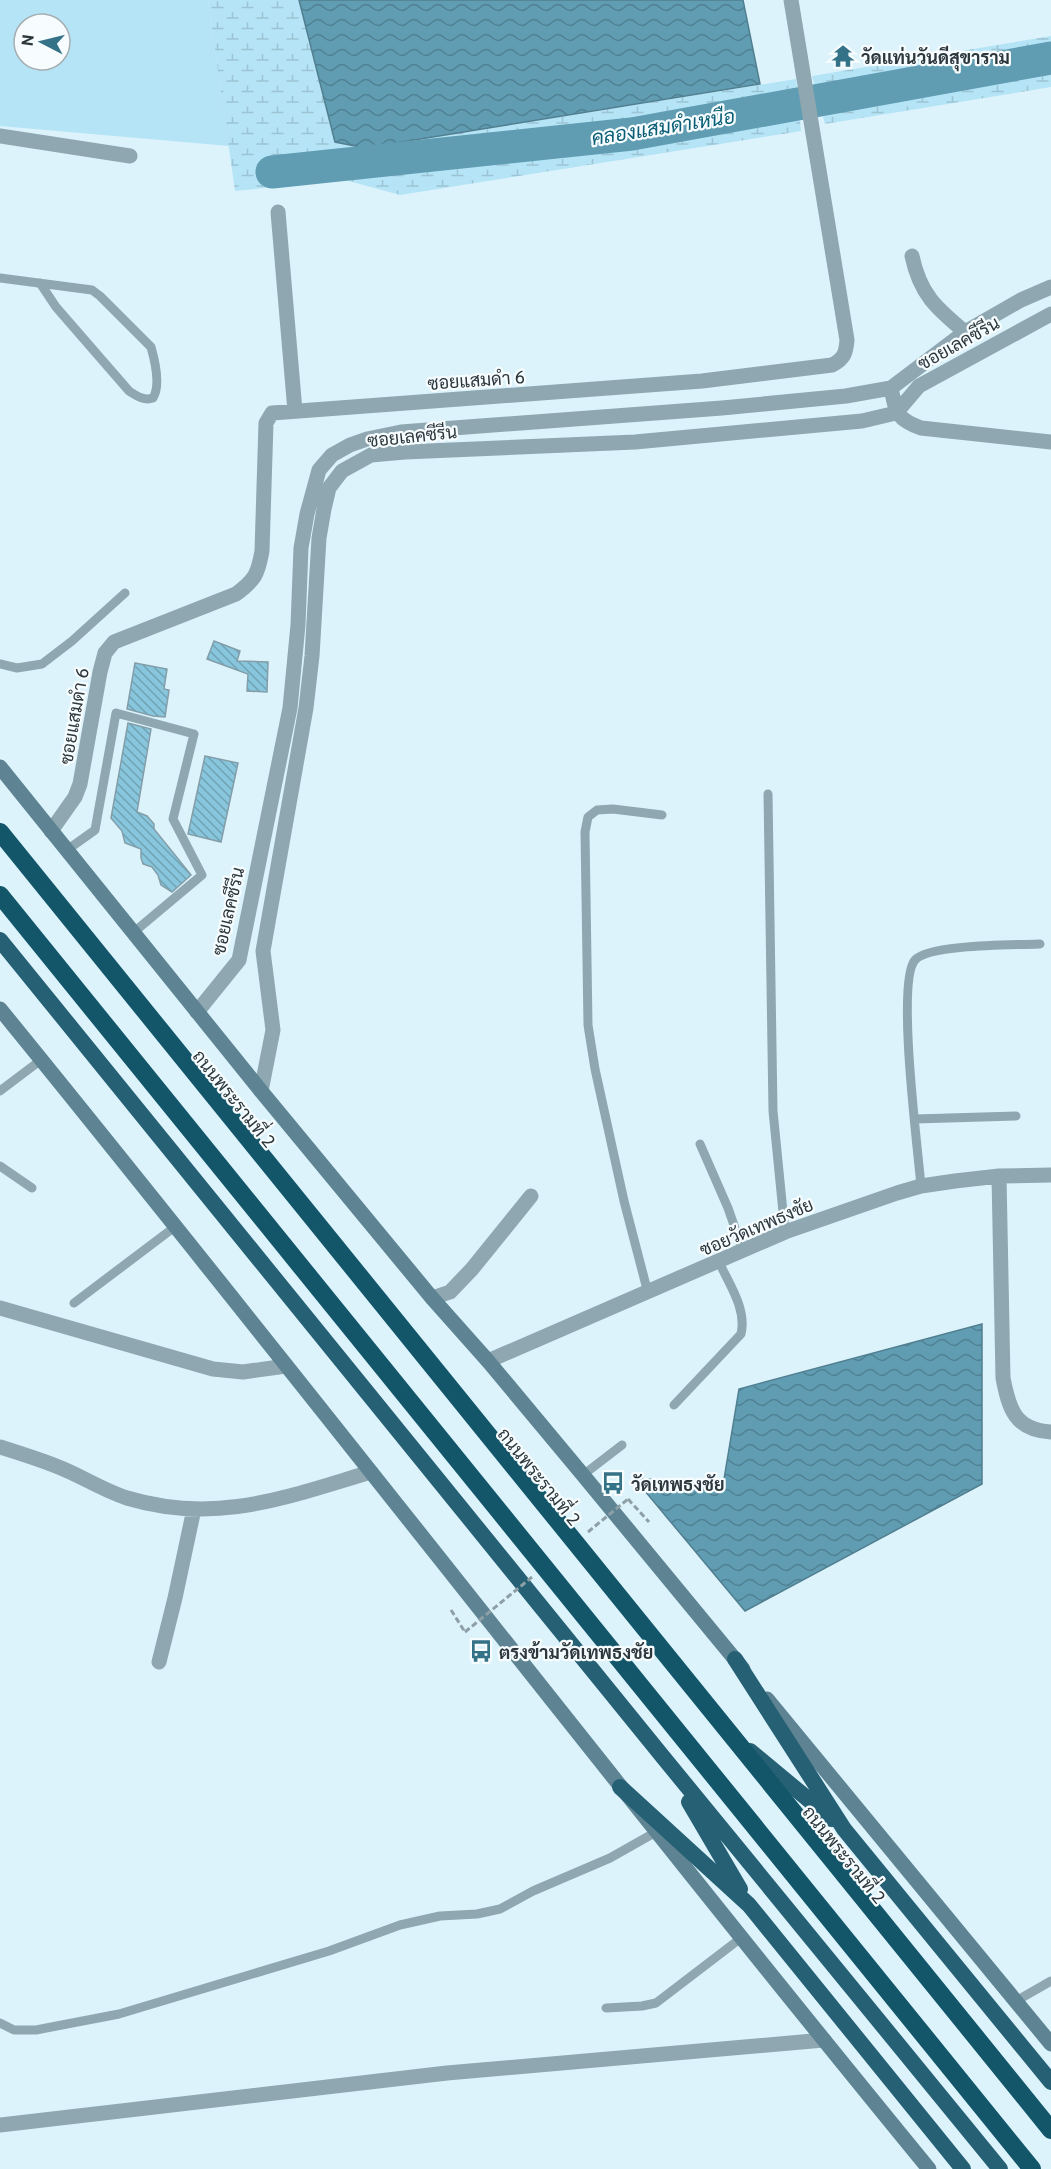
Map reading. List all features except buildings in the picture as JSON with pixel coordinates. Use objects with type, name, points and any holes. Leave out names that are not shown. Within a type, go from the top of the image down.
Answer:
[{"type":"highway","name":"ถนนพระรามที่ 2","points":[[0,834],[1051,2140]]},
{"type":"highway","points":[[0,834],[1051,2130]]},
{"type":"highway","points":[[0,895],[1032,2169]]},
{"type":"highway","points":[[0,940],[1000,2169]]},
{"type":"highway","points":[[735,1659],[844,1829],[1051,2082]]},
{"type":"highway","points":[[711,1719],[844,1829]]},
{"type":"highway","points":[[663,1757],[749,1905]]},
{"type":"highway","points":[[620,1787],[749,1905],[963,2169]]},
{"type":"main road","name":"ถนนพระรามที่ 2","points":[[0,767],[197,1012],[432,1298],[583,1475],[1051,2044]]},
{"type":"main road","points":[[0,1009],[176,1226],[656,1832],[929,2169]]},
{"type":"street","name":"ซอยแสมดำ 6","points":[[51,831],[75,797],[80,784],[105,653],[114,642],[237,594],[252,583],[258,570],[261,551],[266,423],[272,413],[702,381],[832,365],[842,361],[846,352],[847,340],[791,0]]},
{"type":"street","points":[[0,136],[130,156]]},
{"type":"street","points":[[278,212],[295,411]]},
{"type":"street","points":[[912,256],[921,288],[941,312],[965,332]]},
{"type":"street","name":"ซอยเลคซีรีน","points":[[197,1012],[239,960],[290,708],[301,548],[307,514],[319,470],[332,455],[367,439],[401,432],[722,408],[846,396],[891,388],[965,332],[1020,300],[1051,287]]},
{"type":"street","name":"ซอยเลคซีรีน","points":[[261,1090],[273,1030],[263,951],[306,708],[312,656],[319,538],[329,488],[342,471],[371,456],[405,452],[635,442],[862,421],[897,413],[919,386],[1051,314]]},
{"type":"street","points":[[891,388],[897,413],[909,424],[921,428],[1051,442]]},
{"type":"street","points":[[401,432],[405,452]]},
{"type":"street","points":[[290,708],[306,708]]},
{"type":"street","name":"ซอยวัดเทพธงชัย","points":[[488,1361],[785,1232],[897,1193],[921,1186],[999,1176],[1051,1175]]},
{"type":"street","points":[[999,1176],[1003,1378],[1008,1403],[1015,1417],[1026,1426],[1051,1432]]},
{"type":"street","points":[[432,1298],[450,1292],[472,1269],[531,1196]]},
{"type":"street","points":[[0,1308],[213,1369],[243,1372],[286,1366]]},
{"type":"street","points":[[0,1447],[56,1466],[126,1498],[194,1509],[225,1509],[268,1503],[371,1472]]},
{"type":"street","points":[[159,1662],[194,1509]]},
{"type":"street","points":[[0,2125],[447,2073],[824,2040]]},
{"type":"lane","points":[[0,278],[92,290],[100,296],[151,347],[157,392],[153,398],[147,400],[129,391],[56,307],[40,284]]},
{"type":"lane","points":[[0,664],[17,668],[42,664],[72,641],[125,593]]},
{"type":"lane","points":[[67,850],[95,831],[116,713],[194,734],[173,819],[202,875],[134,932]]},
{"type":"lane","points":[[768,794],[773,1111],[785,1232]]},
{"type":"lane","points":[[648,1293],[622,1190],[595,1069],[588,1025],[585,832],[588,818],[597,810],[613,809],[662,815]]},
{"type":"lane","points":[[921,1186],[908,1038],[907,992],[909,972],[915,959],[927,952],[944,949],[1040,944]]},
{"type":"lane","points":[[0,1091],[41,1060]]},
{"type":"lane","points":[[915,1119],[1016,1116]]},
{"type":"lane","points":[[700,1144],[728,1208],[742,1251]]},
{"type":"lane","points":[[0,1166],[32,1188]]},
{"type":"lane","points":[[74,1304],[176,1226]]},
{"type":"lane","points":[[674,1405],[741,1334],[742,1311],[719,1262]]},
{"type":"lane","points":[[583,1475],[622,1445]]},
{"type":"lane","points":[[0,2024],[14,2030],[36,2030],[119,2014],[329,1951],[400,1925],[440,1916],[477,1914],[500,1909],[533,1891],[610,1858],[656,1832]]},
{"type":"lane","points":[[606,2008],[656,2003],[741,1938]]},
{"type":"lane","points":[[1016,2001],[1051,1981]]},
{"type":"path","points":[[628,1498],[649,1521]]},
{"type":"path","points":[[451,1610],[465,1632]]},
{"type":"green space","points":[[0,0],[208,0],[229,146],[0,126]]},
{"type":"green space","points":[[208,0],[299,0],[335,141],[365,148],[796,79],[801,131],[400,195],[345,180],[235,191]]},
{"type":"green space","points":[[1051,36],[1051,87],[825,124],[812,76]]},
{"type":"water","points":[[299,0],[743,0],[760,84],[365,148],[335,142]]},
{"type":"water","points":[[982,1324],[982,1484],[745,1611],[634,1478],[723,1485],[739,1389]]},
{"type":"waterway","name":"คลองแสมดำเหนือ","points":[[272,172],[632,134],[1051,58]]},
{"type":"place","name":"วัดแท่นวันดีสุขาราม","points":[[843,56]]},
{"type":"place","name":"วัดเทพธงชัย","points":[[613,1483]]},
{"type":"place","name":"ตรงข้ามวัดเทพธงชัย","points":[[481,1651]]}]
